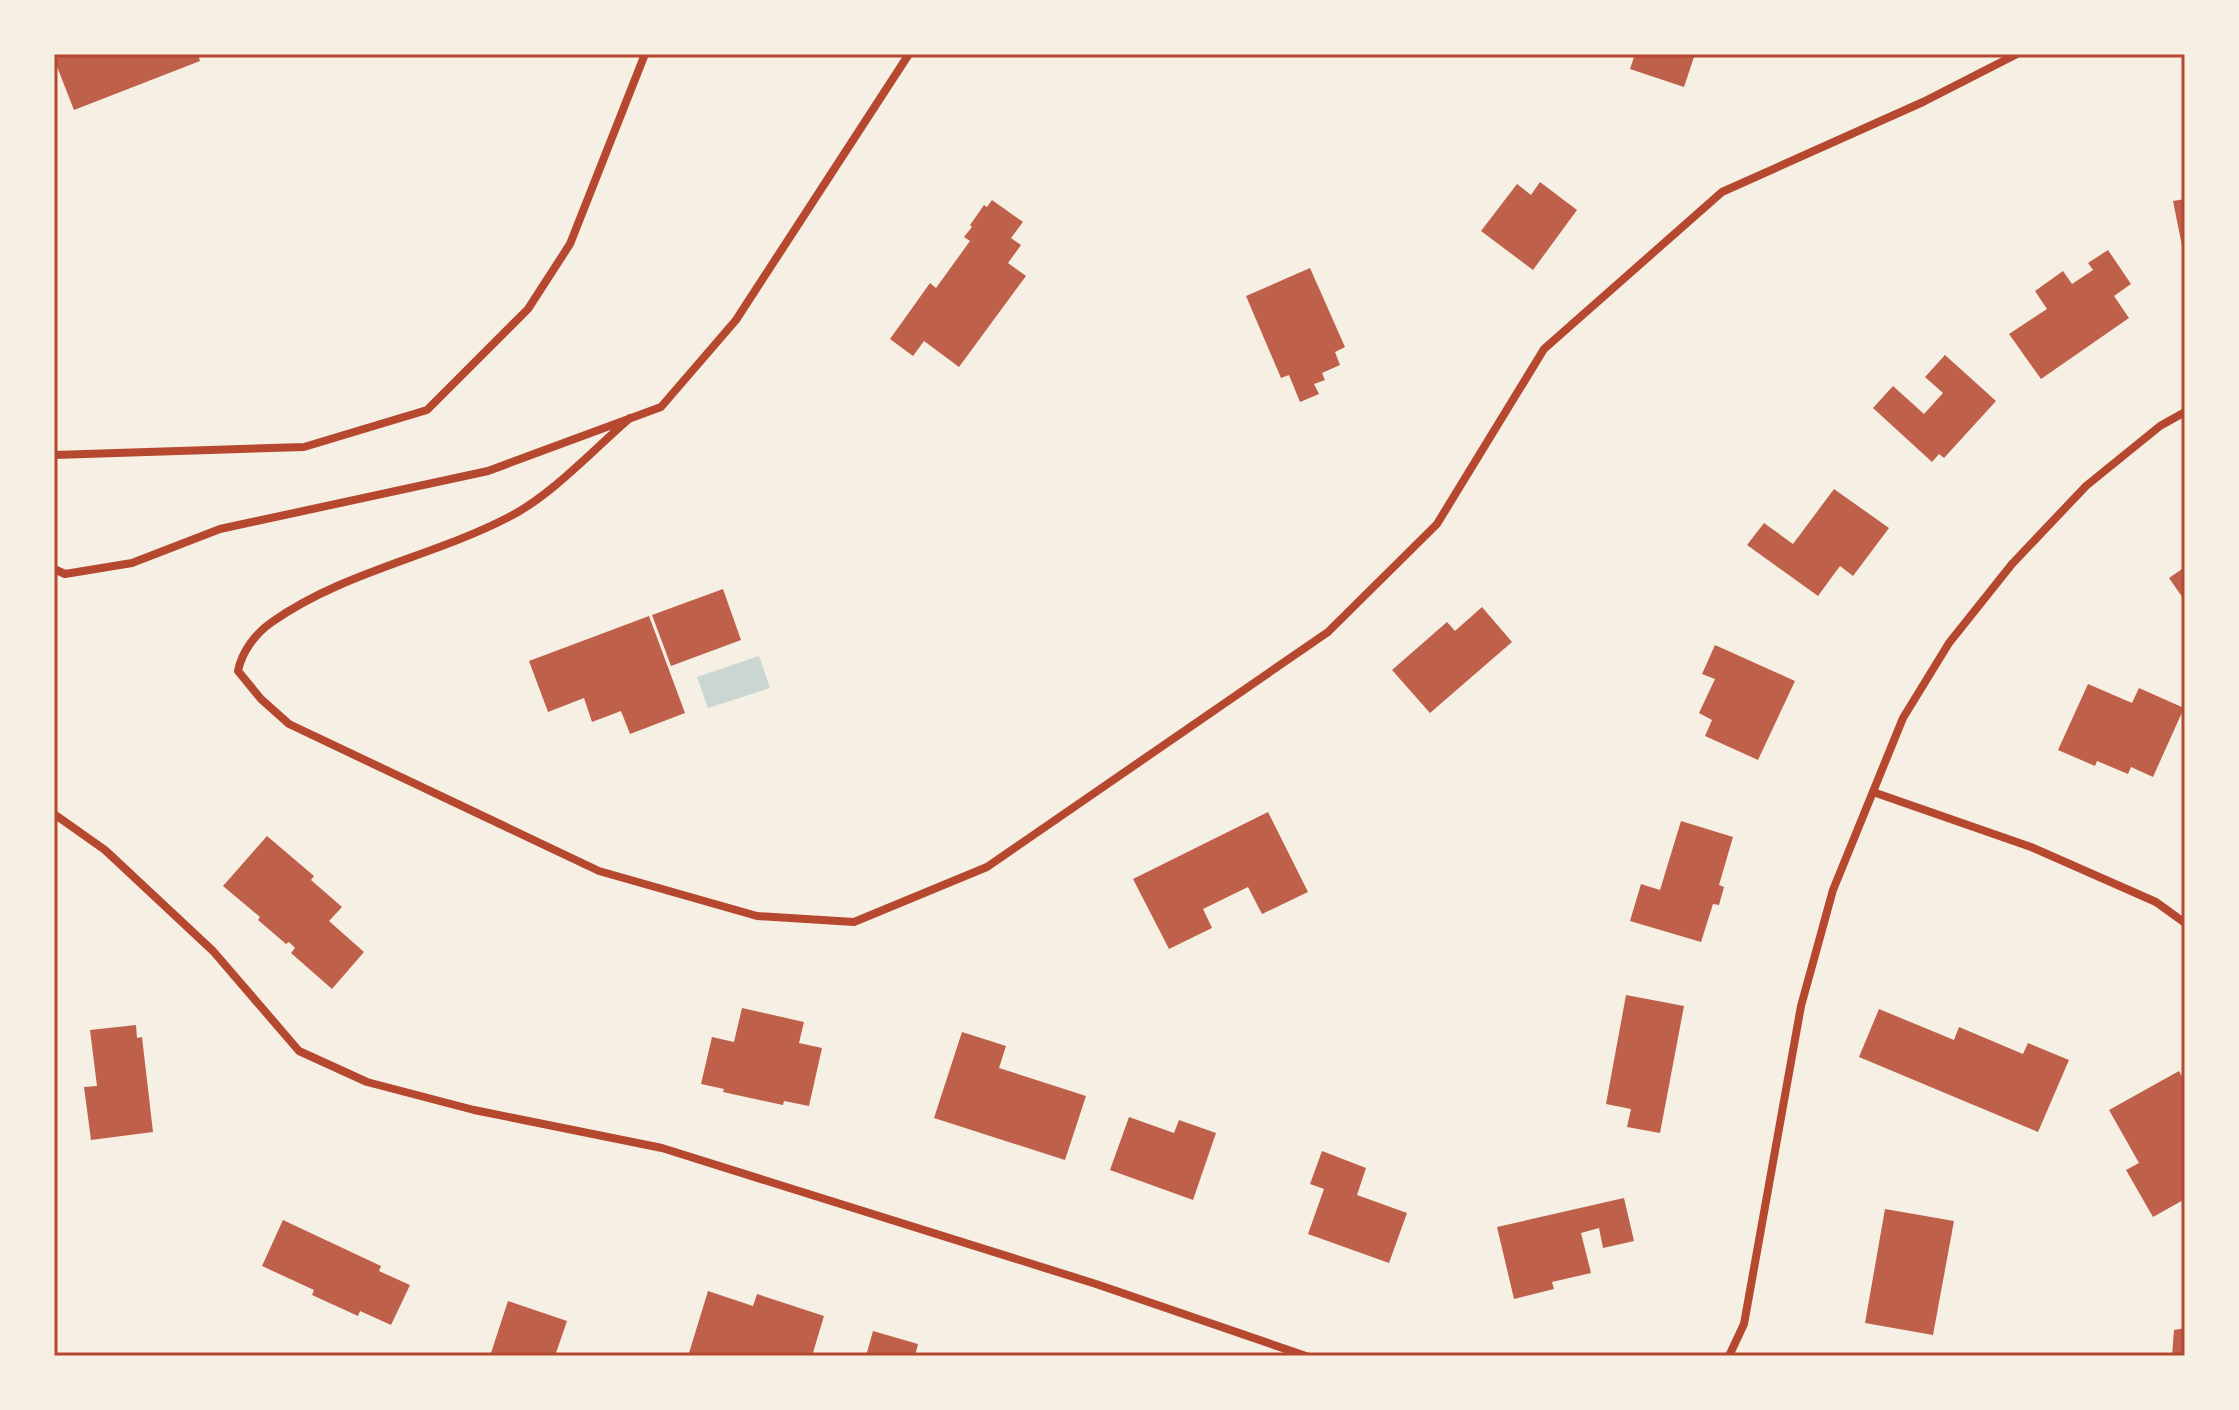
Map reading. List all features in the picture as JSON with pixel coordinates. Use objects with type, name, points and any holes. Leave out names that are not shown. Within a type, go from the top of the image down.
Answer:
[{"type":"street","points":[[54,455],[304,447],[427,410],[528,309],[570,244],[645,54]]},
{"type":"street","points":[[54,569],[65,574],[132,563],[220,529],[488,471],[661,407],[736,320],[909,54]]},
{"type":"street","points":[[630,418],[545,493],[508,518],[335,586],[270,623],[246,648],[238,671],[261,699],[289,724],[599,871],[757,916],[854,922],[987,867],[1328,632],[1437,524],[1544,349],[1722,192],[1923,102],[2017,54]]},
{"type":"street","points":[[1729,1356],[1744,1324],[1801,1006],[1833,890],[1903,718],[1949,643],[2012,564],[2086,486],[2160,426],[2185,412]]},
{"type":"street","points":[[1873,792],[2031,847],[2156,902],[2185,923]]},
{"type":"street","points":[[54,814],[105,850],[213,951],[299,1051],[367,1082],[474,1110],[662,1148],[1096,1284],[1306,1356]]},
{"type":"shaded area","points":[[759,656],[770,688],[708,708],[697,677]]},
{"type":"building","points":[[66,54],[198,54],[200,61],[74,110],[54,59]]},
{"type":"building","points":[[1635,54],[1695,54],[1684,87],[1630,69]]},
{"type":"building","points":[[1540,182],[1577,210],[1533,270],[1481,231],[1517,184],[1531,195]]},
{"type":"building","points":[[2185,199],[2185,256],[2184,256],[2173,201]]},
{"type":"building","points":[[992,200],[1023,222],[1011,238],[1021,245],[1008,263],[1026,276],[959,367],[924,341],[913,356],[890,339],[930,283],[936,288],[970,241],[964,237],[972,227],[970,225],[984,205],[987,207]]},
{"type":"building","points":[[2108,250],[2131,284],[2114,296],[2129,318],[2041,379],[2009,334],[2047,309],[2035,291],[2063,271],[2072,284],[2093,270],[2088,263]]},
{"type":"building","points":[[1310,268],[1345,347],[1335,352],[1340,365],[1322,373],[1325,380],[1314,384],[1319,394],[1300,402],[1289,375],[1281,378],[1246,296]]},
{"type":"building","points":[[1945,355],[1996,401],[1944,458],[1939,454],[1932,462],[1873,408],[1893,386],[1924,414],[1943,393],[1925,377]]},
{"type":"building","points":[[1834,489],[1889,528],[1853,576],[1840,566],[1818,596],[1747,545],[1764,523],[1793,544]]},
{"type":"building","points":[[2185,567],[2185,601],[2169,578]]},
{"type":"building","points":[[723,589],[741,640],[671,666],[652,615]]},
{"type":"building","points":[[1482,607],[1512,642],[1430,713],[1392,670],[1447,622],[1455,631]]},
{"type":"building","points":[[649,616],[685,713],[630,734],[621,711],[592,722],[584,698],[548,712],[529,661]]},
{"type":"building","points":[[1715,645],[1795,681],[1758,760],[1705,736],[1712,720],[1699,713],[1715,679],[1702,674]]},
{"type":"building","points":[[2088,684],[2132,703],[2139,688],[2184,708],[2153,777],[2131,767],[2128,774],[2097,761],[2095,766],[2058,750]]},
{"type":"building","points":[[1268,812],[1308,892],[1262,914],[1248,887],[1203,909],[1212,928],[1169,949],[1133,879]]},
{"type":"building","points":[[1681,821],[1733,837],[1719,885],[1724,887],[1719,905],[1713,904],[1701,942],[1630,921],[1641,884],[1660,890]]},
{"type":"building","points":[[267,836],[314,876],[311,880],[342,907],[329,921],[364,952],[332,989],[291,953],[295,948],[289,942],[286,944],[223,886]]},
{"type":"building","points":[[1626,995],[1684,1006],[1660,1133],[1627,1127],[1631,1109],[1606,1104]]},
{"type":"building","points":[[742,1008],[804,1022],[799,1043],[822,1048],[809,1106],[784,1101],[783,1105],[701,1084],[712,1037],[734,1042]]},
{"type":"building","points":[[1879,1009],[1954,1040],[1959,1027],[2023,1054],[2028,1043],[2069,1060],[2038,1132],[1859,1057]]},
{"type":"building","points":[[136,1025],[137,1038],[142,1037],[153,1132],[91,1140],[84,1087],[97,1086],[90,1030]]},
{"type":"building","points":[[962,1032],[1006,1046],[999,1068],[1086,1096],[1065,1160],[934,1118]]},
{"type":"building","points":[[2179,1071],[2185,1082],[2185,1199],[2153,1217],[2126,1170],[2139,1163],[2109,1110]]},
{"type":"building","points":[[1129,1117],[1174,1133],[1179,1120],[1216,1133],[1193,1200],[1110,1170]]},
{"type":"building","points":[[1322,1151],[1366,1168],[1357,1195],[1407,1213],[1389,1263],[1308,1234],[1324,1189],[1310,1184]]},
{"type":"building","points":[[1624,1198],[1634,1241],[1603,1248],[1599,1228],[1581,1233],[1591,1273],[1552,1282],[1554,1289],[1514,1299],[1497,1227]]},
{"type":"building","points":[[1885,1209],[1954,1221],[1933,1335],[1865,1323]]},
{"type":"building","points":[[283,1220],[381,1266],[379,1271],[410,1285],[391,1325],[360,1311],[358,1316],[312,1295],[314,1290],[262,1266]]},
{"type":"building","points":[[708,1291],[753,1306],[757,1294],[824,1316],[812,1356],[699,1356],[689,1353]]},
{"type":"building","points":[[508,1301],[567,1321],[556,1353],[564,1356],[490,1356]]},
{"type":"building","points":[[2185,1328],[2185,1356],[2172,1356],[2174,1330]]},
{"type":"building","points":[[873,1331],[918,1344],[915,1356],[866,1356]]}]
